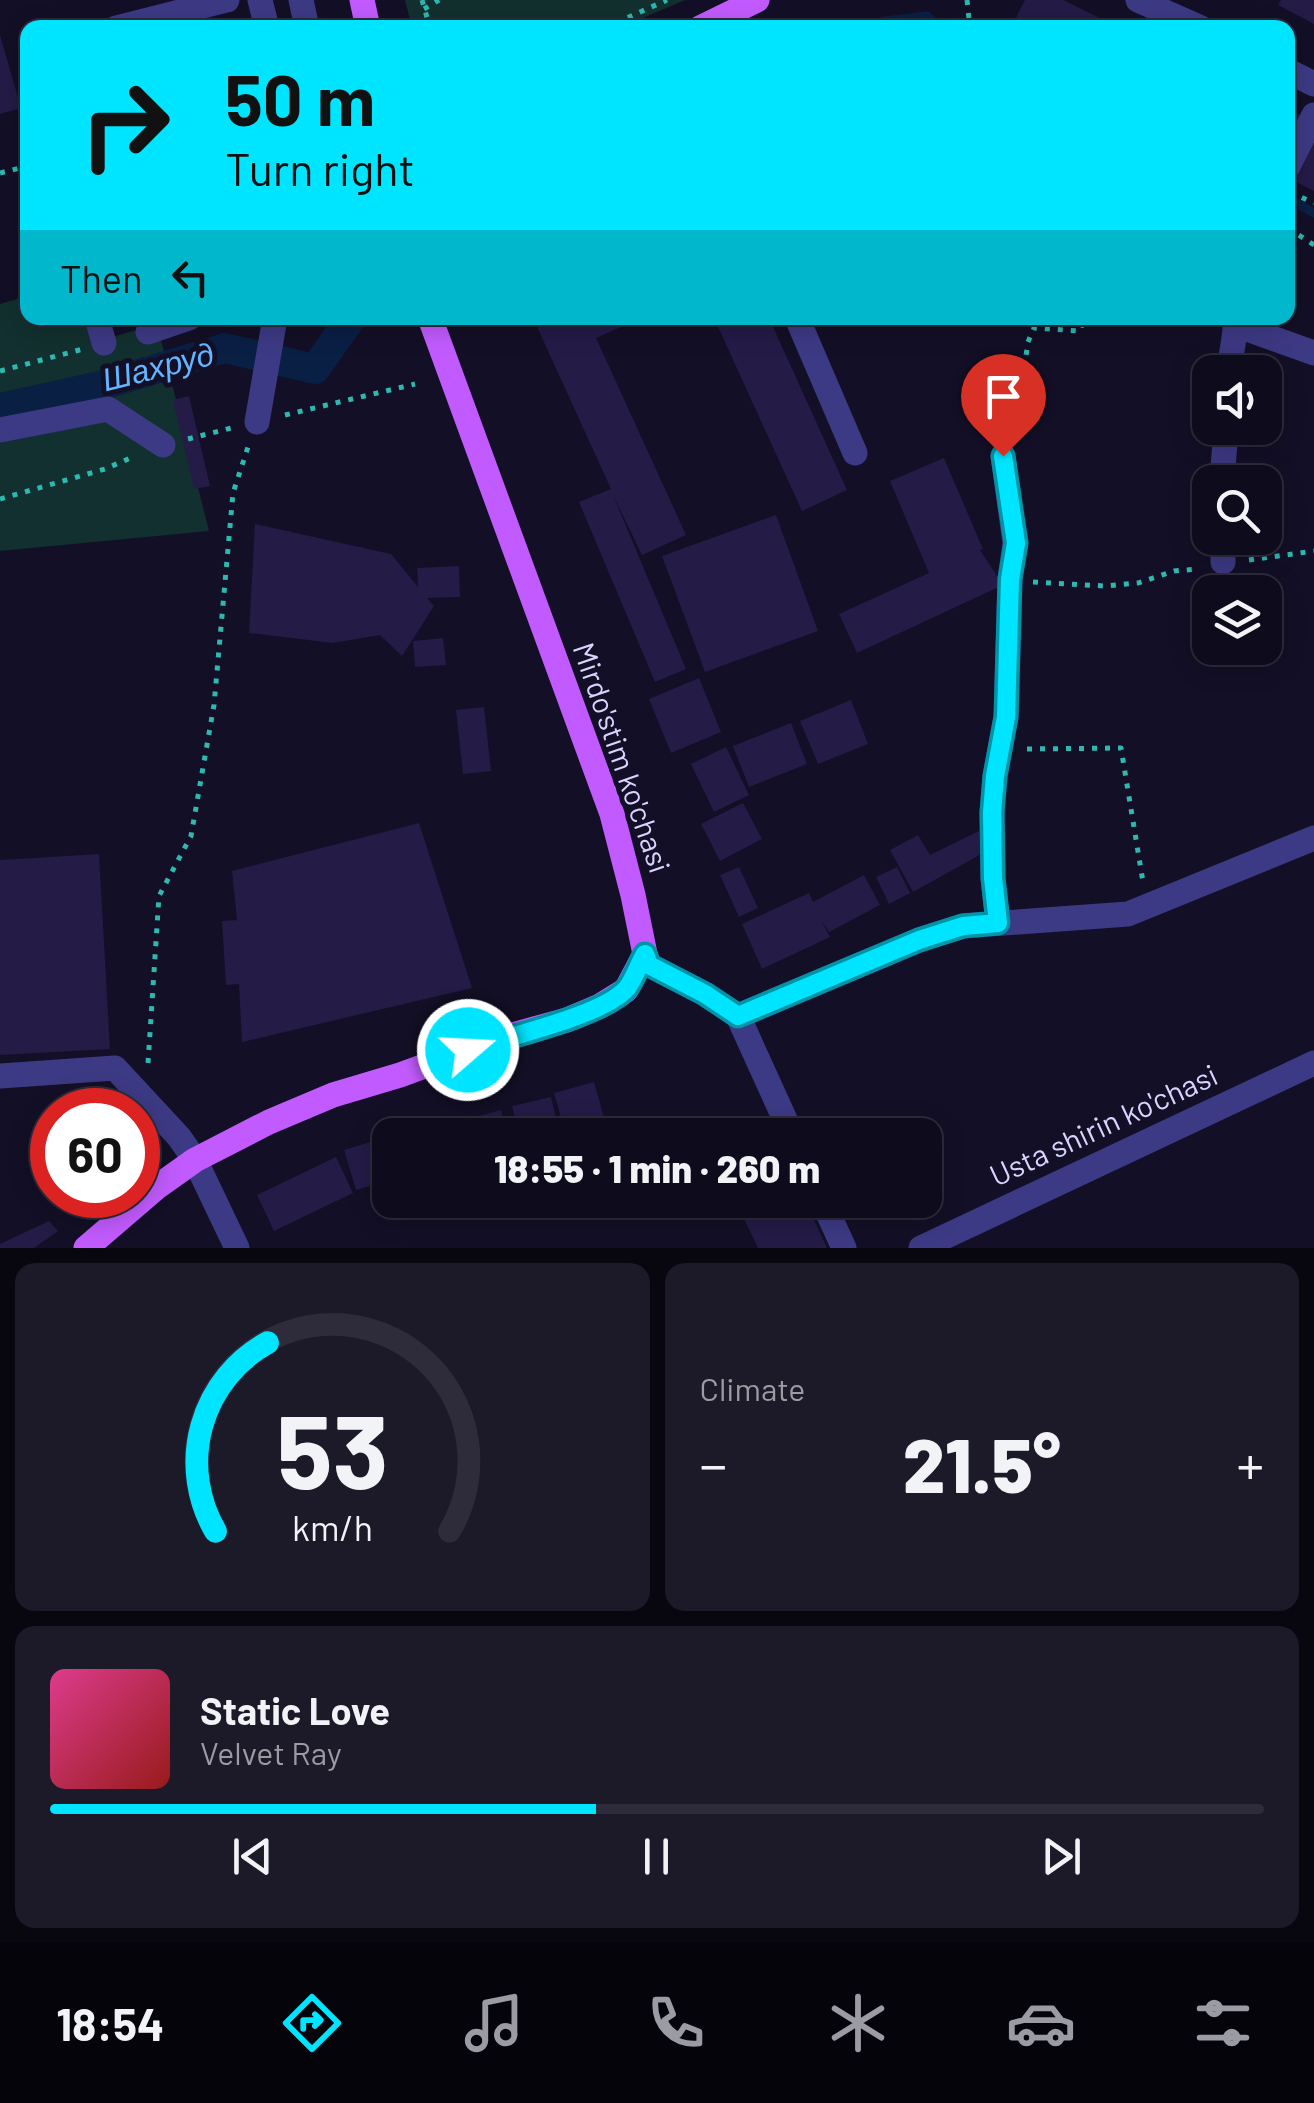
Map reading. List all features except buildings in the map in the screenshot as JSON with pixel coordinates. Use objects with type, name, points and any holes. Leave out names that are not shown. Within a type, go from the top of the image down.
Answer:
[{"type":"main road","points":[[716,20],[757,0]]},
{"type":"main road","name":"Mirdo'stim ko'chasi","points":[[433,325],[612,814],[645,954]]},
{"type":"main road","points":[[86,1248],[157,1187],[196,1160],[269,1122],[333,1096],[501,1038],[568,1020],[600,1006],[626,990],[645,954]]},
{"type":"street","points":[[148,20],[227,0]]},
{"type":"street","points":[[1138,0],[1180,15]]},
{"type":"street","points":[[1295,152],[1314,115]]},
{"type":"street","points":[[99,325],[104,344]]},
{"type":"street","points":[[148,332],[168,325]]},
{"type":"street","points":[[800,325],[855,452]]},
{"type":"street","points":[[1230,355],[1234,325]]},
{"type":"street","points":[[1245,325],[1314,352]]},
{"type":"street","points":[[257,422],[273,329]]},
{"type":"street","points":[[0,430],[108,409],[163,445]]},
{"type":"street","points":[[998,923],[992,812],[1006,717],[1010,579],[1016,543],[1003,456]]},
{"type":"street","points":[[738,1016],[919,940],[963,926],[1128,914],[1314,838]]},
{"type":"street","points":[[645,954],[649,965],[738,1016],[784,1118]]},
{"type":"street","name":"Usta shirin ko'chasi","points":[[921,1248],[1314,1063]]},
{"type":"street","points":[[0,1076],[116,1068],[134,1088]]},
{"type":"street","points":[[160,1117],[196,1160],[237,1248]]},
{"type":"street","points":[[830,1218],[844,1248]]},
{"type":"path","points":[[422,0],[427,20]]},
{"type":"path","points":[[424,9],[439,0]]},
{"type":"path","points":[[622,20],[666,0]]},
{"type":"path","points":[[1003,456],[1002,450],[1014,436],[1028,342],[1034,328],[1080,331],[1082,325]]},
{"type":"path","points":[[0,371],[104,344]]},
{"type":"path","points":[[147,1088],[160,896],[190,836],[214,705],[232,492],[257,422],[415,384]]},
{"type":"path","points":[[0,499],[105,469],[163,445]]},
{"type":"path","points":[[1282,551],[1314,551]]},
{"type":"path","points":[[1010,579],[1062,585],[1138,584],[1174,570],[1196,570],[1216,555]]},
{"type":"path","points":[[999,750],[1121,748],[1148,906]]},
{"type":"green space","points":[[405,0],[685,0],[638,20],[410,20]]},
{"type":"green space","points":[[20,298],[20,325],[87,325],[92,343],[157,325],[209,531],[0,551],[0,304]]},
{"type":"waterway","points":[[893,20],[927,16],[932,20]]},
{"type":"waterway","points":[[1295,202],[1314,213]]},
{"type":"waterway","name":"Шахруд","points":[[0,408],[96,387],[225,348],[315,369],[346,325]]},
{"type":"route","points":[[468,1050],[568,1020],[600,1006],[626,990],[645,954],[649,965],[738,1016],[919,940],[963,926],[998,923],[992,812],[1006,717],[1010,579],[1016,543],[1003,456]]}]
